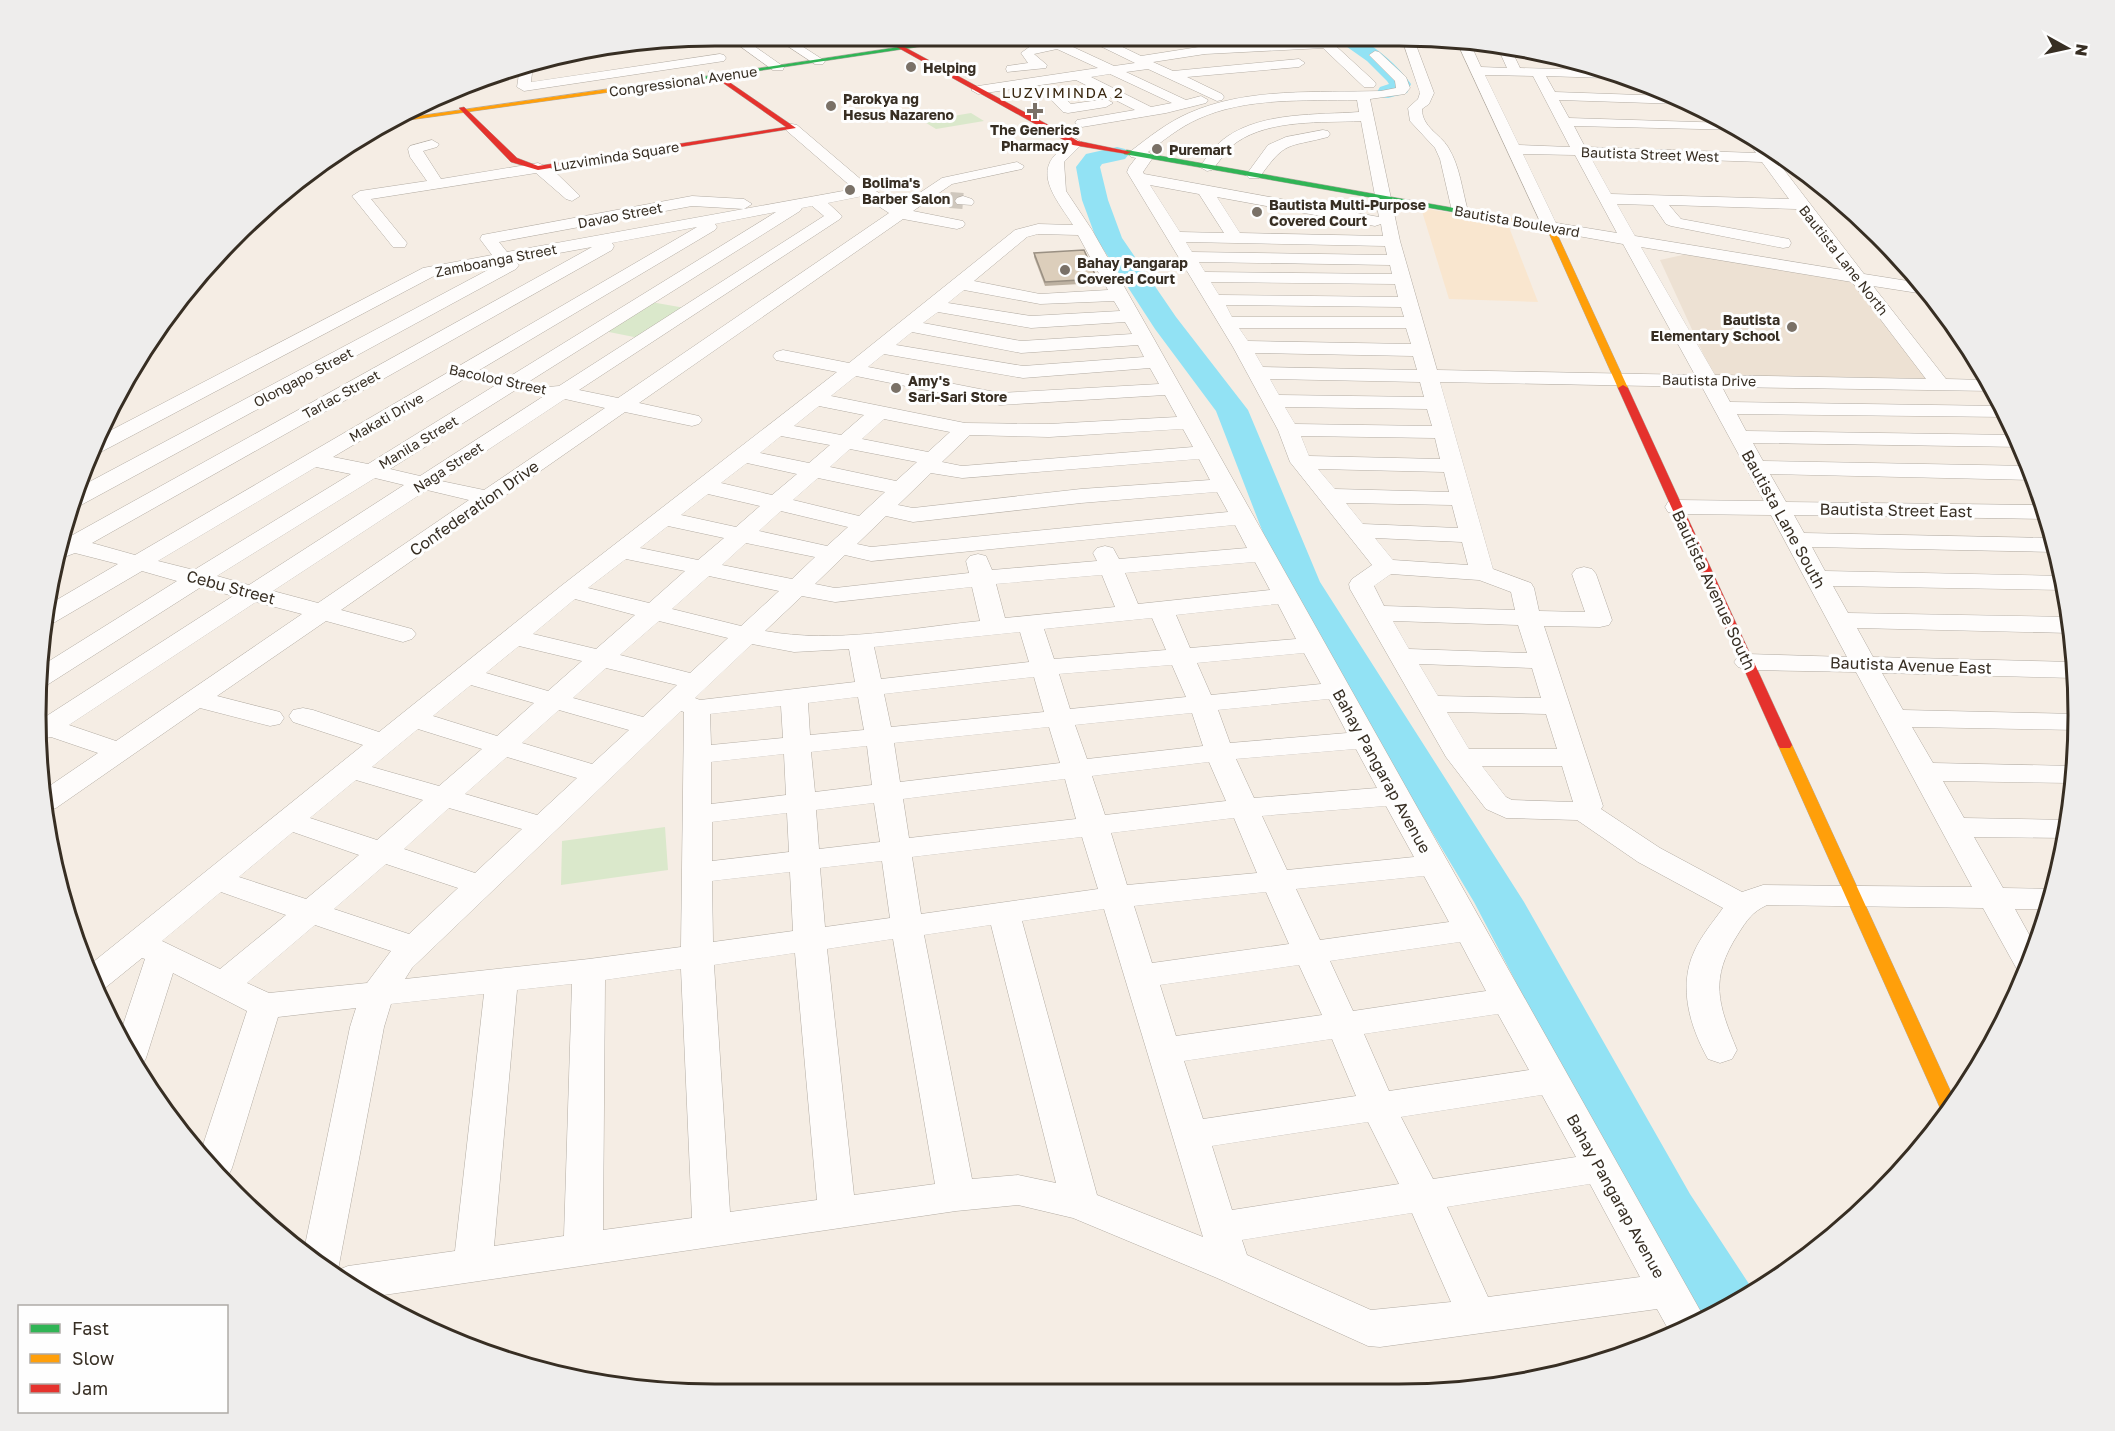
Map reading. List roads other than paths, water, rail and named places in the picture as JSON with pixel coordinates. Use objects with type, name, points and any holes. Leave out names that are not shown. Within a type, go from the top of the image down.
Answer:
[{"type":"street","points":[[748,46],[781,64]]},
{"type":"street","points":[[759,46],[781,64]]},
{"type":"street","points":[[795,46],[816,59]]},
{"type":"street","name":"Congressional Avenue","points":[[900,47],[904,46]]},
{"type":"street","name":"Congressional Avenue","points":[[414,118],[908,46]]},
{"type":"street","points":[[1052,46],[1032,49],[1028,53],[1030,59],[1052,63]]},
{"type":"street","points":[[1061,46],[1184,104]]},
{"type":"street","points":[[1112,46],[1217,97]]},
{"type":"street","points":[[1117,50],[1138,46]]},
{"type":"street","points":[[1201,46],[1222,70]]},
{"type":"street","points":[[978,90],[1112,70],[1205,50],[1257,46]]},
{"type":"street","points":[[1285,46],[1302,70]]},
{"type":"street","points":[[1082,123],[1149,112],[1217,97],[1324,85],[1369,84],[1328,46]]},
{"type":"street","points":[[1410,46],[1427,93],[1424,101],[1415,108],[1414,116],[1444,152],[1460,211]]},
{"type":"street","points":[[702,47],[738,68]]},
{"type":"street","name":"Bautista Boulevard","points":[[900,47],[978,90],[1069,145],[1148,156],[1550,227],[1913,287]]},
{"type":"street","points":[[1248,48],[1264,66]]},
{"type":"street","name":"Bautista Avenue South","points":[[1466,50],[1620,378],[1676,507],[1946,1101]]},
{"type":"street","points":[[619,58],[633,52]]},
{"type":"street","points":[[1254,175],[1273,148],[1291,140],[1315,134],[1366,111],[1403,88],[1401,80],[1375,55]]},
{"type":"street","points":[[1507,55],[1512,66],[1550,96],[1711,124]]},
{"type":"street","points":[[528,73],[524,87],[720,58]]},
{"type":"street","points":[[1012,69],[1085,58]]},
{"type":"street","points":[[1475,71],[1546,63]]},
{"type":"street","name":"Congressional Avenue","points":[[714,74],[738,68],[781,64]]},
{"type":"street","points":[[1171,75],[1264,66],[1302,70]]},
{"type":"street","points":[[1194,86],[1302,70]]},
{"type":"street","points":[[714,74],[792,128],[861,186],[901,213],[957,224]]},
{"type":"street","points":[[1077,75],[1149,112]]},
{"type":"street","points":[[1550,96],[1595,76]]},
{"type":"street","points":[[1550,96],[1632,88]]},
{"type":"street","points":[[1052,93],[1068,109],[1125,99]]},
{"type":"street","points":[[1550,96],[1659,99]]},
{"type":"street","points":[[1550,96],[1684,110]]},
{"type":"street","name":"Bautista Lane South","points":[[1550,96],[1581,152],[1601,180],[1627,240],[1796,540],[2024,955]]},
{"type":"street","points":[[1366,111],[1248,100],[1196,115],[1173,127],[1136,167],[1139,178],[1242,347],[1288,430],[1302,462],[1386,567]]},
{"type":"street","points":[[1198,130],[1211,123],[1271,109],[1366,111]]},
{"type":"street","name":"Congressional Avenue","points":[[424,113],[464,110]]},
{"type":"street","name":"Luzviminda Square","points":[[464,110],[514,160],[538,168],[792,128]]},
{"type":"street","points":[[1207,166],[1234,138],[1254,130],[1290,121],[1366,111]]},
{"type":"street","points":[[1366,111],[1384,198],[1382,221],[1392,241],[1403,279],[1482,573]]},
{"type":"street","points":[[1069,145],[1127,128],[1111,118]]},
{"type":"street","points":[[1572,136],[1738,139]]},
{"type":"street","points":[[1148,156],[1179,143]]},
{"type":"street","points":[[432,144],[416,149],[417,157],[444,202]]},
{"type":"street","name":"Bahay Pangarap Avenue","points":[[1069,145],[1057,161],[1056,186],[1063,201],[1080,222],[1139,328],[1685,1321]]},
{"type":"street","name":"Bautista Street West","points":[[1513,149],[1767,158]]},
{"type":"street","name":"Bautista Lane North","points":[[1765,155],[1939,383]]},
{"type":"street","name":"Confederation Drive","points":[[52,798],[622,405],[751,301],[901,213],[944,183],[1017,166]]},
{"type":"street","points":[[399,243],[360,196],[538,168],[547,172],[572,196]]},
{"type":"street","points":[[1648,169],[1777,173]]},
{"type":"street","points":[[924,173],[944,183],[993,187]]},
{"type":"street","points":[[1139,178],[1382,221]]},
{"type":"street","points":[[1601,180],[1657,200],[1789,188]]},
{"type":"street","name":"Zamboanga Street","points":[[105,442],[429,272],[795,204],[861,186]]},
{"type":"street","points":[[1204,189],[1235,238]]},
{"type":"street","points":[[1706,194],[1756,203],[1801,204]]},
{"type":"street","points":[[1706,194],[1727,233]]},
{"type":"street","points":[[925,196],[968,202]]},
{"type":"street","points":[[1657,200],[1671,221],[1783,243]]},
{"type":"street","name":"Davao Street","points":[[503,258],[488,239],[692,201],[795,204]]},
{"type":"street","points":[[1756,203],[1783,243],[1794,266]]},
{"type":"street","name":"Manila Street","points":[[48,673],[196,578],[672,286],[794,208],[795,204]]},
{"type":"street","name":"Naga Street","points":[[46,726],[834,216],[795,204]]},
{"type":"street","name":"Makati Drive","points":[[55,612],[725,217]]},
{"type":"street","points":[[1224,220],[1247,220]]},
{"type":"street","points":[[1282,220],[1382,221]]},
{"type":"street","points":[[99,977],[151,948],[217,880],[570,591],[934,306],[1021,233],[1080,222]]},
{"type":"street","name":"Tarlac Street","points":[[69,543],[626,236]]},
{"type":"street","points":[[1177,237],[1392,241]]},
{"type":"street","name":"Olongapo Street","points":[[84,494],[534,253]]},
{"type":"street","points":[[1189,257],[1397,260]]},
{"type":"street","points":[[624,277],[751,301]]},
{"type":"street","points":[[1202,278],[1403,279]]},
{"type":"street","points":[[960,284],[1040,299],[1139,328]]},
{"type":"street","points":[[1012,432],[1000,399],[1040,299]]},
{"type":"street","points":[[1215,300],[1409,302]]},
{"type":"street","points":[[934,306],[1031,322],[1139,328]]},
{"type":"street","points":[[1227,322],[1414,323]]},
{"type":"street","points":[[908,326],[1021,347],[1139,328]]},
{"type":"street","points":[[880,348],[1023,372],[1139,328]]},
{"type":"street","name":"Bacolod Street","points":[[304,338],[692,420]]},
{"type":"street","points":[[1242,347],[1422,350]]},
{"type":"street","points":[[783,356],[1000,399],[1172,389]]},
{"type":"street","name":"Bautista Drive","points":[[1255,373],[1981,385]]},
{"type":"street","points":[[913,418],[946,389]]},
{"type":"street","points":[[816,399],[965,429],[1012,432],[1190,422]]},
{"type":"street","points":[[1270,401],[1436,403]]},
{"type":"street","points":[[1722,408],[1996,412]]},
{"type":"street","points":[[224,984],[382,852],[881,411]]},
{"type":"street","points":[[778,429],[846,442],[962,472],[1207,452]]},
{"type":"street","points":[[322,1256],[367,1027],[378,993],[401,960],[648,727],[690,697],[746,635],[965,429]]},
{"type":"street","points":[[1288,430],[1444,432]]},
{"type":"street","points":[[1053,431],[1129,612]]},
{"type":"street","points":[[1738,437],[2010,441]]},
{"type":"street","points":[[745,456],[901,489]]},
{"type":"street","points":[[312,460],[489,498]]},
{"type":"street","points":[[1302,462],[1453,466]]},
{"type":"street","points":[[1755,467],[2023,473]]},
{"type":"street","points":[[704,486],[777,502],[873,516],[913,515],[1081,496],[1225,485]]},
{"type":"street","points":[[1329,496],[1462,499]]},
{"type":"street","name":"Bautista Street East","points":[[1676,507],[2037,512]]},
{"type":"street","points":[[963,508],[984,578],[994,627]]},
{"type":"street","points":[[664,518],[836,550],[871,554],[1243,517]]},
{"type":"street","points":[[1358,531],[1472,535]]},
{"type":"street","points":[[1796,540],[2047,545]]},
{"type":"street","name":"Cebu Street","points":[[68,547],[139,562],[403,634]]},
{"type":"street","points":[[621,550],[702,569],[835,595],[984,578],[1263,554]]},
{"type":"street","points":[[1584,811],[1588,806],[1529,619],[1522,588],[1482,573],[1386,567],[1361,584],[1460,757],[1496,803],[1506,809],[1584,811],[1650,855],[1741,905]]},
{"type":"street","points":[[1378,613],[1600,620],[1584,574]]},
{"type":"street","points":[[1817,578],[2056,583]]},
{"type":"street","points":[[570,591],[746,635],[794,644],[994,627],[1286,596]]},
{"type":"street","points":[[1161,609],[1202,704],[1219,752],[1308,952],[1476,1314]]},
{"type":"street","points":[[1840,620],[2062,625]]},
{"type":"street","points":[[1030,623],[1231,1266]]},
{"type":"street","points":[[514,637],[600,659],[690,697],[794,697],[1044,668],[1313,645]]},
{"type":"street","points":[[860,640],[879,736],[907,928],[956,1196]]},
{"type":"street","points":[[1403,656],[1543,661]]},
{"type":"street","name":"Bautista Avenue East","points":[[1747,662],[1864,663],[2067,670]]},
{"type":"street","points":[[467,676],[648,727]]},
{"type":"street","points":[[696,755],[1338,690]]},
{"type":"street","points":[[690,697],[696,755],[697,955],[712,1231]]},
{"type":"street","points":[[794,697],[810,942],[837,1213]]},
{"type":"street","points":[[195,699],[270,718]]},
{"type":"street","points":[[1431,704],[1557,706]]},
{"type":"street","points":[[303,716],[385,743]]},
{"type":"street","points":[[1894,718],[2068,722]]},
{"type":"street","points":[[414,719],[502,744],[597,775]]},
{"type":"street","points":[[47,729],[120,751]]},
{"type":"street","points":[[696,816],[1219,752],[1365,740]]},
{"type":"street","points":[[1460,757],[1574,758]]},
{"type":"street","points":[[352,770],[543,826]]},
{"type":"street","points":[[1924,772],[2066,774]]},
{"type":"street","points":[[697,873],[1245,808],[1396,796]]},
{"type":"street","points":[[289,821],[480,885]]},
{"type":"street","points":[[1954,827],[2059,830]]},
{"type":"street","points":[[151,948],[265,1006],[589,971],[697,955],[810,942],[1116,897],[1434,865]]},
{"type":"street","points":[[217,880],[414,947]]},
{"type":"street","points":[[1720,1050],[1706,1015],[1702,979],[1710,952],[1741,905],[1763,896],[1853,895],[2043,899]]},
{"type":"street","points":[[1004,914],[1081,1204]]},
{"type":"street","points":[[1140,976],[1470,930]]},
{"type":"street","points":[[132,1043],[151,948]]},
{"type":"street","points":[[583,1250],[589,971]]},
{"type":"street","points":[[473,1266],[502,980]]},
{"type":"street","points":[[1164,1051],[1509,1000]]},
{"type":"street","points":[[216,1161],[265,1006]]},
{"type":"street","points":[[1191,1135],[1552,1080]]},
{"type":"street","points":[[1220,1228],[1600,1168]]},
{"type":"street","points":[[359,1281],[956,1196],[1018,1190],[1081,1204],[1231,1266],[1368,1328],[1380,1329],[1476,1314],[1668,1290]]},
{"type":"waterway","points":[[1359,46],[1388,70],[1400,84],[1399,88],[1388,92]]},
{"type":"waterway","points":[[1117,154],[1094,159],[1088,167],[1095,200],[1109,238],[1165,323],[1232,410],[1301,582],[1499,902],[1668,1212],[1724,1300]]},
{"type":"tunnel","points":[[950,200],[963,201]]},
{"type":"place","name":"Helping","points":[[911,67]]},
{"type":"place","name":"Parokya ng Hesus Nazareno","points":[[831,106]]},
{"type":"place","name":"The Generics Pharmacy","points":[[1035,111]]},
{"type":"place","name":"Puremart","points":[[1157,149]]},
{"type":"place","name":"Bolima's Barber Salon","points":[[850,190]]},
{"type":"place","name":"Bautista Multi-Purpose Covered Court","points":[[1257,212]]},
{"type":"place","name":"Bahay Pangarap Covered Court","points":[[1065,270]]},
{"type":"place","name":"Bautista Elementary School","points":[[1792,327]]},
{"type":"place","name":"Amy's Sari-Sari Store","points":[[896,388]]},
{"type":"district","name":"LUZVIMINDA 2","points":[[1063,92]]}]
